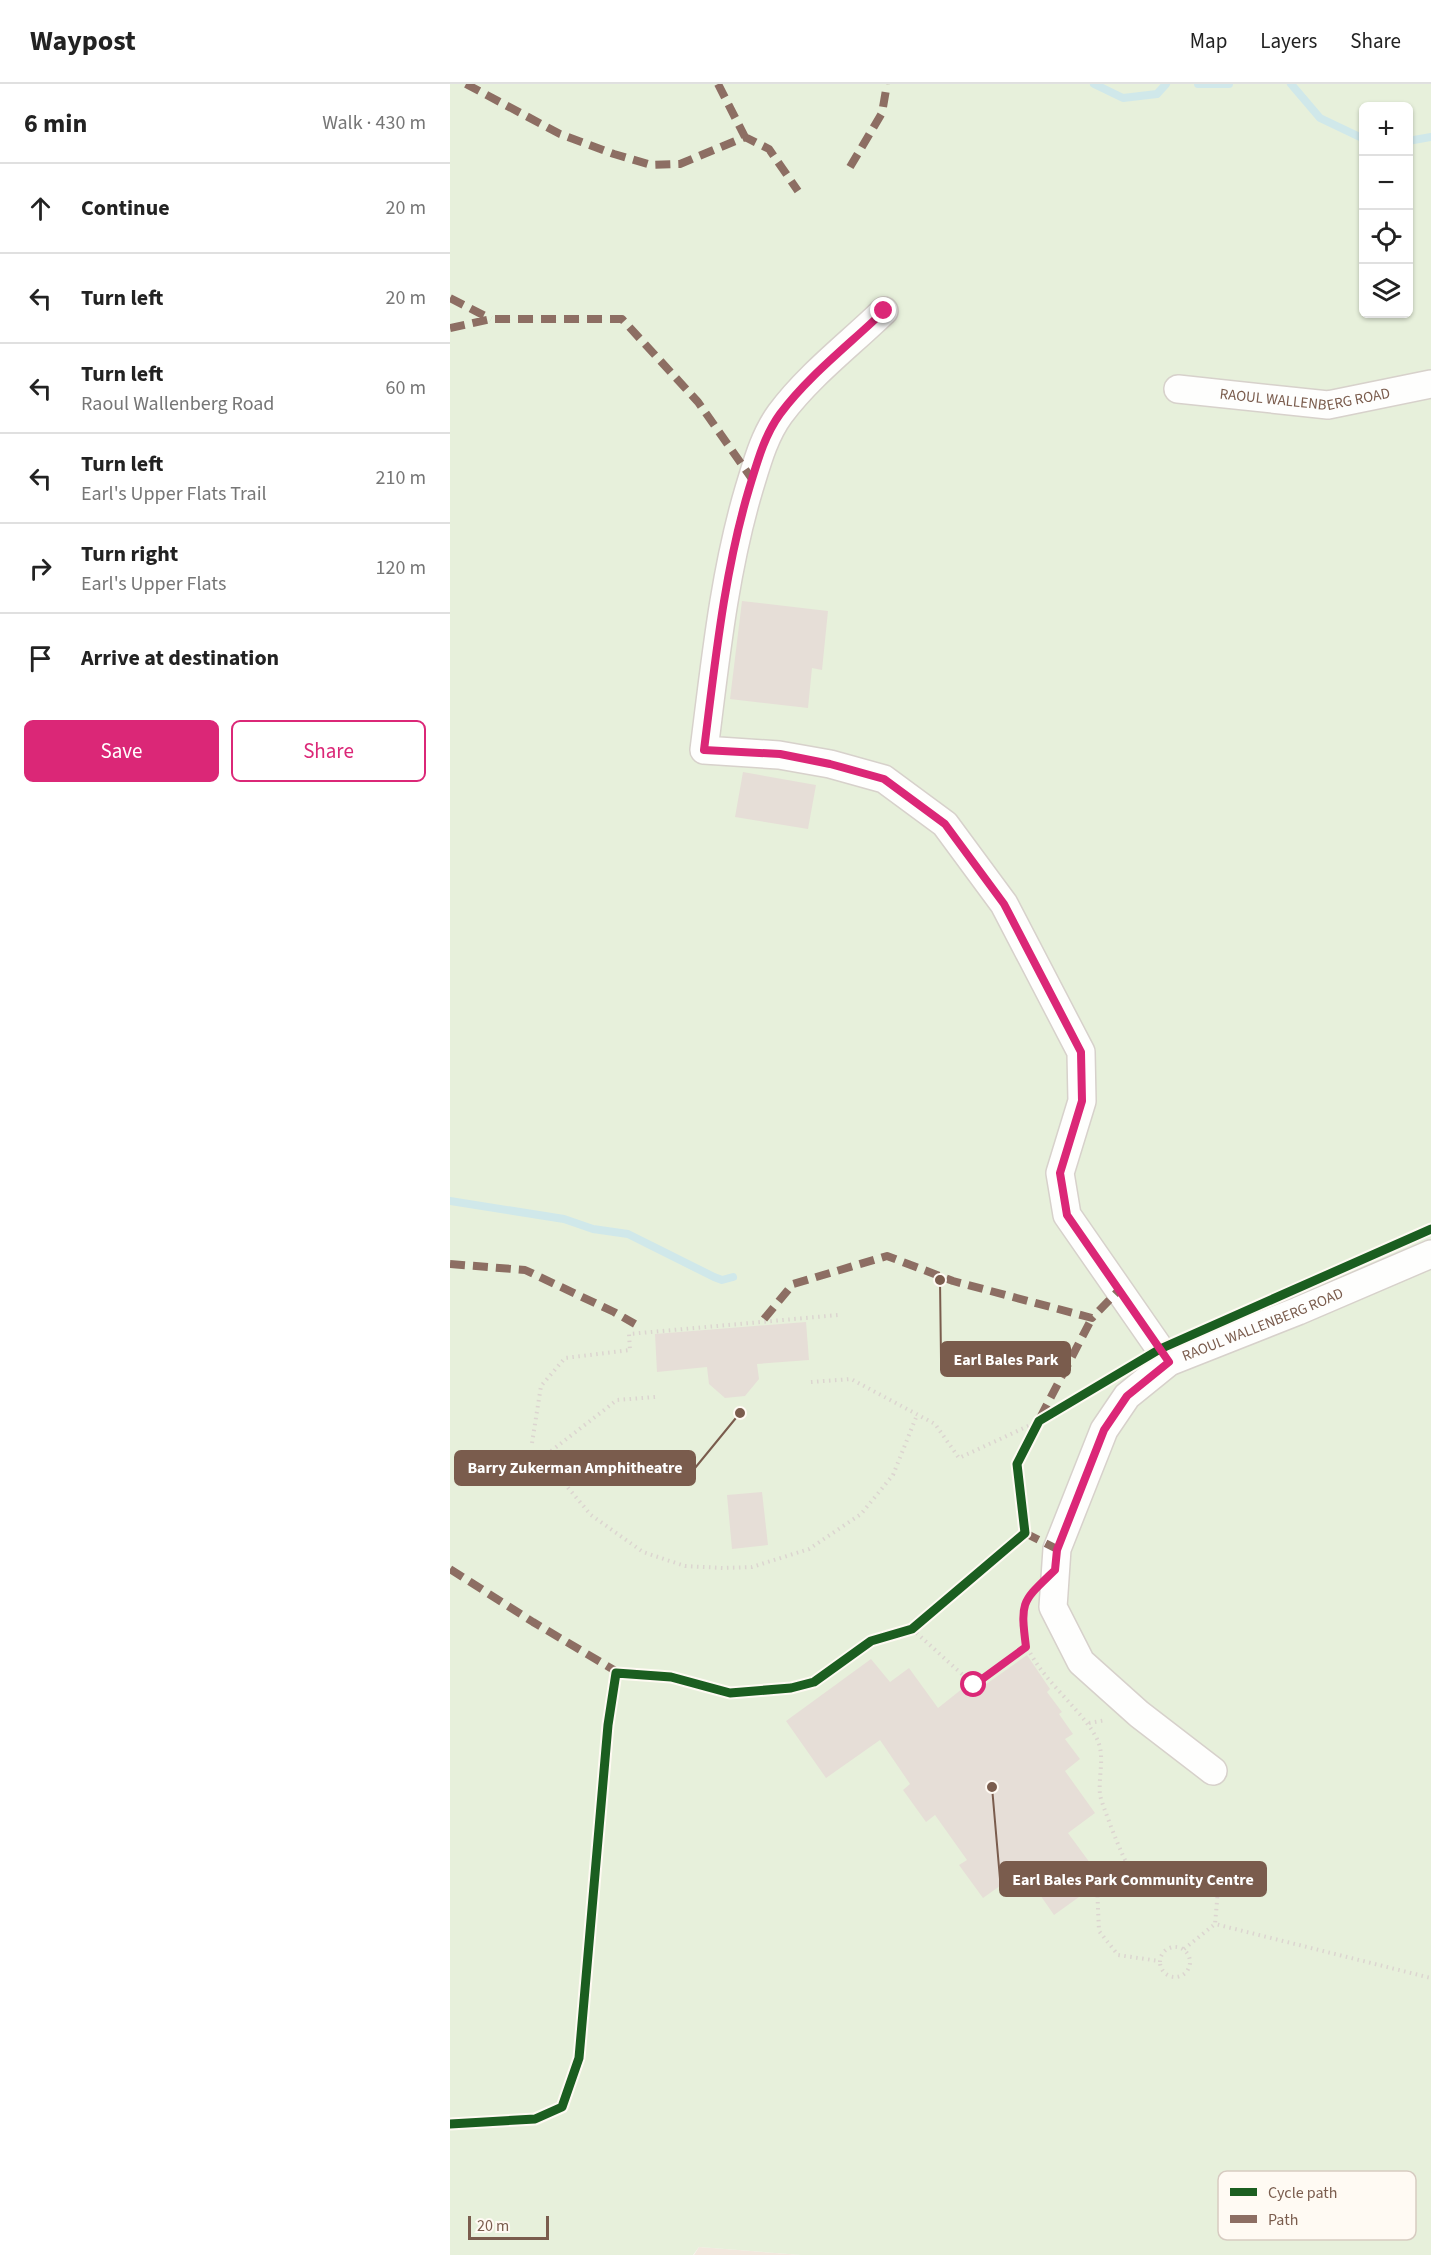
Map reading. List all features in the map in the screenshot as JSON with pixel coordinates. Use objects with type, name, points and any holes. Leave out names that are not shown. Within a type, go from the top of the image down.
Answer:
[{"type":"lane","points":[[884,311],[810,380],[780,414],[760,452],[738,527],[724,603],[704,750],[780,754],[830,764],[884,779],[945,824],[1004,904],[1081,1052],[1082,1101],[1060,1173],[1067,1215],[1169,1362]]},
{"type":"lane","name":"RAOUL WALLENBERG ROAD","points":[[1178,389],[1328,405],[1431,384]]},
{"type":"lane","name":"RAOUL WALLENBERG ROAD","points":[[1214,1771],[1139,1714],[1081,1662],[1053,1607],[1057,1550],[1104,1430],[1127,1396],[1169,1362],[1298,1311],[1431,1254]]},
{"type":"path","points":[[532,1443],[541,1386],[565,1358],[630,1350],[629,1334],[838,1315]]},
{"type":"path","points":[[811,1382],[850,1379],[935,1424],[959,1458],[1039,1421]]},
{"type":"path","points":[[655,1397],[617,1400],[551,1451],[564,1483],[591,1515],[643,1552],[685,1566],[752,1567],[809,1549],[861,1514],[887,1483],[893,1475],[917,1415]]},
{"type":"path","points":[[1055,1570],[1028,1597],[1022,1615],[1026,1647],[1053,1686],[1089,1723],[1101,1746],[1100,1797],[1126,1862],[1144,1873],[1169,1878],[1228,1880]]},
{"type":"path","points":[[912,1629],[974,1685],[1026,1647]]},
{"type":"path","points":[[1126,1862],[1097,1885],[1099,1931],[1118,1955],[1159,1961]]},
{"type":"path","points":[[1184,1949],[1215,1924],[1219,1879]]},
{"type":"path","points":[[1215,1924],[1431,1978]]},
{"type":"path","points":[[1173,1947],[1184,1949],[1190,1958],[1190,1969],[1182,1977],[1171,1978],[1162,1972],[1159,1961],[1163,1952],[1173,1947]]},
{"type":"shaded area","points":[[699,2247],[801,2255],[694,2255]]},
{"type":"green space","points":[[450,84],[1431,84],[1431,2255],[801,2255],[699,2247],[693,2255],[450,2255]]},
{"type":"building","points":[[742,601],[828,611],[822,670],[812,668],[808,708],[730,699]]},
{"type":"building","points":[[743,772],[816,785],[808,829],[735,817]]},
{"type":"building","points":[[806,1322],[809,1360],[757,1364],[759,1379],[745,1396],[725,1398],[709,1384],[707,1367],[657,1372],[655,1334]]},
{"type":"building","points":[[762,1492],[768,1545],[732,1549],[727,1495]]},
{"type":"building","points":[[1027,1655],[1050,1689],[1047,1692],[1062,1712],[1059,1714],[1073,1734],[1065,1739],[1080,1759],[1065,1771],[1095,1813],[1068,1833],[1093,1867],[1071,1884],[1079,1897],[1054,1915],[1038,1892],[1034,1894],[1018,1873],[983,1898],[959,1865],[967,1860],[935,1815],[926,1822],[903,1790],[910,1784],[880,1740],[826,1778],[786,1721],[871,1659],[890,1682],[909,1668],[938,1708],[962,1689],[968,1697]]},
{"type":"waterway","points":[[1094,84],[1123,98],[1157,94],[1166,84]]},
{"type":"waterway","points":[[1198,84],[1229,84]]},
{"type":"waterway","points":[[1291,84],[1320,118],[1359,137]]},
{"type":"waterway","points":[[1413,140],[1431,137]]},
{"type":"waterway","points":[[450,1201],[564,1219],[593,1229],[628,1234],[714,1277],[722,1280],[733,1277]]},
{"type":"marked path","points":[[466,84],[560,134],[651,165],[680,164],[745,137],[769,149],[798,191]]},
{"type":"marked path","points":[[718,84],[745,137]]},
{"type":"marked path","points":[[850,167],[882,113],[887,84]]},
{"type":"marked path","points":[[450,298],[491,319]]},
{"type":"marked path","points":[[450,328],[491,319],[622,319],[698,402],[752,479]]},
{"type":"marked path","points":[[764,1319],[793,1284],[887,1256],[953,1281],[1092,1318],[1119,1290]]},
{"type":"marked path","points":[[450,1264],[525,1270],[635,1324]]},
{"type":"marked path","points":[[1040,1418],[1092,1318]]},
{"type":"marked path","points":[[1025,1533],[1057,1549]]},
{"type":"marked path","points":[[450,1569],[619,1673]]},
{"type":"cycle path","points":[[450,2124],[535,2119],[562,2107],[579,2058],[608,1725],[616,1673],[671,1677],[730,1693],[791,1688],[814,1682],[871,1641],[912,1629],[1025,1533],[1017,1464],[1039,1421],[1160,1349],[1431,1229]]},
{"type":"place","name":"Earl Bales Park","points":[[940,1280]]},
{"type":"place","name":"Barry Zukerman Amphitheatre","points":[[740,1413]]},
{"type":"place","name":"Earl Bales Park Community Centre","points":[[992,1787]]},
{"type":"route","points":[[884,311],[810,380],[780,414],[760,452],[738,527],[724,603],[704,750],[780,754],[830,764],[884,779],[945,824],[1004,904],[1081,1052],[1082,1101],[1060,1173],[1067,1215],[1169,1362],[1127,1396],[1104,1430],[1057,1550],[1055,1570],[1028,1597],[1022,1615],[1026,1647],[974,1685]]}]
